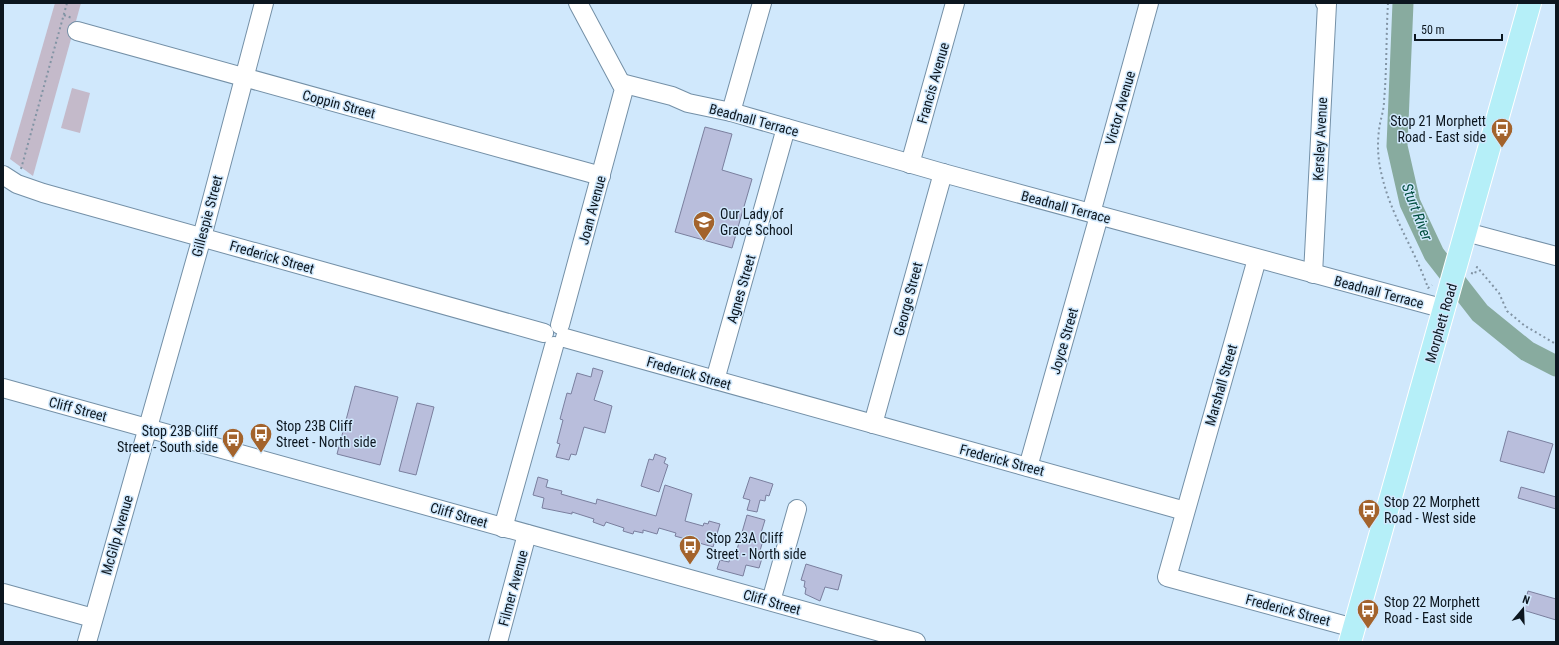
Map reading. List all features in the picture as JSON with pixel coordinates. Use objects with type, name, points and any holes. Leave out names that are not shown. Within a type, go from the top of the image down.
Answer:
[{"type":"main road","name":"Morphett Road","points":[[1352,635],[1442,296],[1466,232],[1530,3]]},
{"type":"street","name":"Gillespie Street","points":[[146,428],[202,237],[264,3]]},
{"type":"street","points":[[578,3],[622,88]]},
{"type":"street","points":[[731,112],[762,3]]},
{"type":"street","name":"Francis Avenue","points":[[910,164],[956,3]]},
{"type":"street","name":"Victor Avenue","points":[[1095,214],[1149,3]]},
{"type":"street","name":"Kersley Avenue","points":[[1313,274],[1326,3]]},
{"type":"street","name":"Coppin Street","points":[[77,31],[601,176]]},
{"type":"street","name":"Beadnall Terrace","points":[[622,88],[672,96],[688,103],[731,112],[910,164],[1313,274],[1442,296]]},
{"type":"street","name":"Joan Avenue","points":[[503,528],[601,176],[622,88]]},
{"type":"street","name":"Agnes Street","points":[[715,380],[786,128]]},
{"type":"street","name":"George Street","points":[[873,424],[943,173]]},
{"type":"street","name":"Frederick Street","points":[[10,180],[43,193],[1185,511],[1167,577],[1352,635]]},
{"type":"street","name":"Joyce Street","points":[[1028,467],[1095,214]]},
{"type":"street","points":[[1466,232],[1556,256]]},
{"type":"street","name":"Marshall Street","points":[[1185,511],[1257,259]]},
{"type":"street","name":"Cliff Street","points":[[3,388],[916,642]]},
{"type":"street","name":"McGilp Avenue","points":[[87,642],[146,428]]},
{"type":"street","points":[[771,601],[797,510]]},
{"type":"street","name":"Filmer Avenue","points":[[498,642],[527,534]]},
{"type":"street","points":[[3,593],[93,618]]},
{"type":"path","points":[[10,180],[67,3]]},
{"type":"path","points":[[1388,3],[1384,101],[1377,149],[1382,175],[1390,200],[1418,264],[1425,276],[1428,288],[1432,286],[1442,296]]},
{"type":"path","points":[[1475,274],[1477,267],[1499,293],[1507,311],[1525,326],[1556,344]]},
{"type":"shaded area","points":[[55,3],[81,3],[33,176],[10,159]]},
{"type":"shaded area","points":[[72,88],[90,93],[80,133],[61,128]]},
{"type":"building","points":[[705,127],[732,134],[722,170],[752,179],[732,248],[675,232]]},
{"type":"building","points":[[593,368],[603,371],[594,400],[612,406],[605,433],[584,427],[576,455],[571,454],[569,460],[556,457],[560,444],[557,443],[563,420],[560,419],[567,393],[571,394],[577,373],[591,377]]},
{"type":"building","points":[[355,386],[398,397],[380,465],[337,454]]},
{"type":"building","points":[[417,403],[434,407],[416,475],[399,471]]},
{"type":"building","points":[[1508,431],[1553,444],[1544,473],[1500,461]]},
{"type":"building","points":[[655,454],[666,458],[664,463],[668,465],[659,492],[641,486],[649,459],[653,460]]},
{"type":"building","points":[[538,477],[548,480],[546,487],[562,491],[561,494],[596,504],[597,499],[656,516],[665,485],[692,494],[685,521],[703,526],[704,523],[708,524],[709,521],[720,524],[713,547],[675,536],[676,533],[659,528],[657,534],[643,530],[643,533],[634,531],[633,534],[623,531],[624,528],[606,522],[604,526],[593,522],[594,519],[572,512],[572,514],[542,508],[544,498],[533,495]]},
{"type":"building","points":[[750,477],[773,484],[769,496],[766,495],[765,501],[760,500],[757,512],[747,510],[750,500],[743,498]]},
{"type":"building","points":[[1521,487],[1556,497],[1556,509],[1518,498]]},
{"type":"building","points":[[747,515],[765,520],[761,533],[765,534],[759,554],[763,555],[759,568],[746,565],[743,576],[717,569],[720,560],[729,562],[731,552],[736,553]]},
{"type":"building","points":[[806,564],[842,575],[838,590],[825,587],[820,601],[805,594],[805,581],[801,580]]},
{"type":"building","points":[[1528,591],[1556,599],[1556,620],[1523,610]]},
{"type":"waterway","name":"Sturt River","points":[[1403,3],[1397,146],[1410,203],[1434,254],[1480,313],[1527,351],[1556,366]]},
{"type":"place","name":"Stop 21 Morphett Road - East side","points":[[1502,148]]},
{"type":"place","name":"Our Lady of Grace School","points":[[704,242]]},
{"type":"place","name":"Stop 23B Cliff Street - North side","points":[[261,454]]},
{"type":"place","name":"Stop 23B Cliff Street - South side","points":[[233,458]]},
{"type":"place","name":"Stop 22 Morphett Road - West side","points":[[1369,530]]},
{"type":"place","name":"Stop 23A Cliff Street - North side","points":[[690,566]]},
{"type":"place","name":"Stop 22 Morphett Road - East side","points":[[1368,630]]}]
